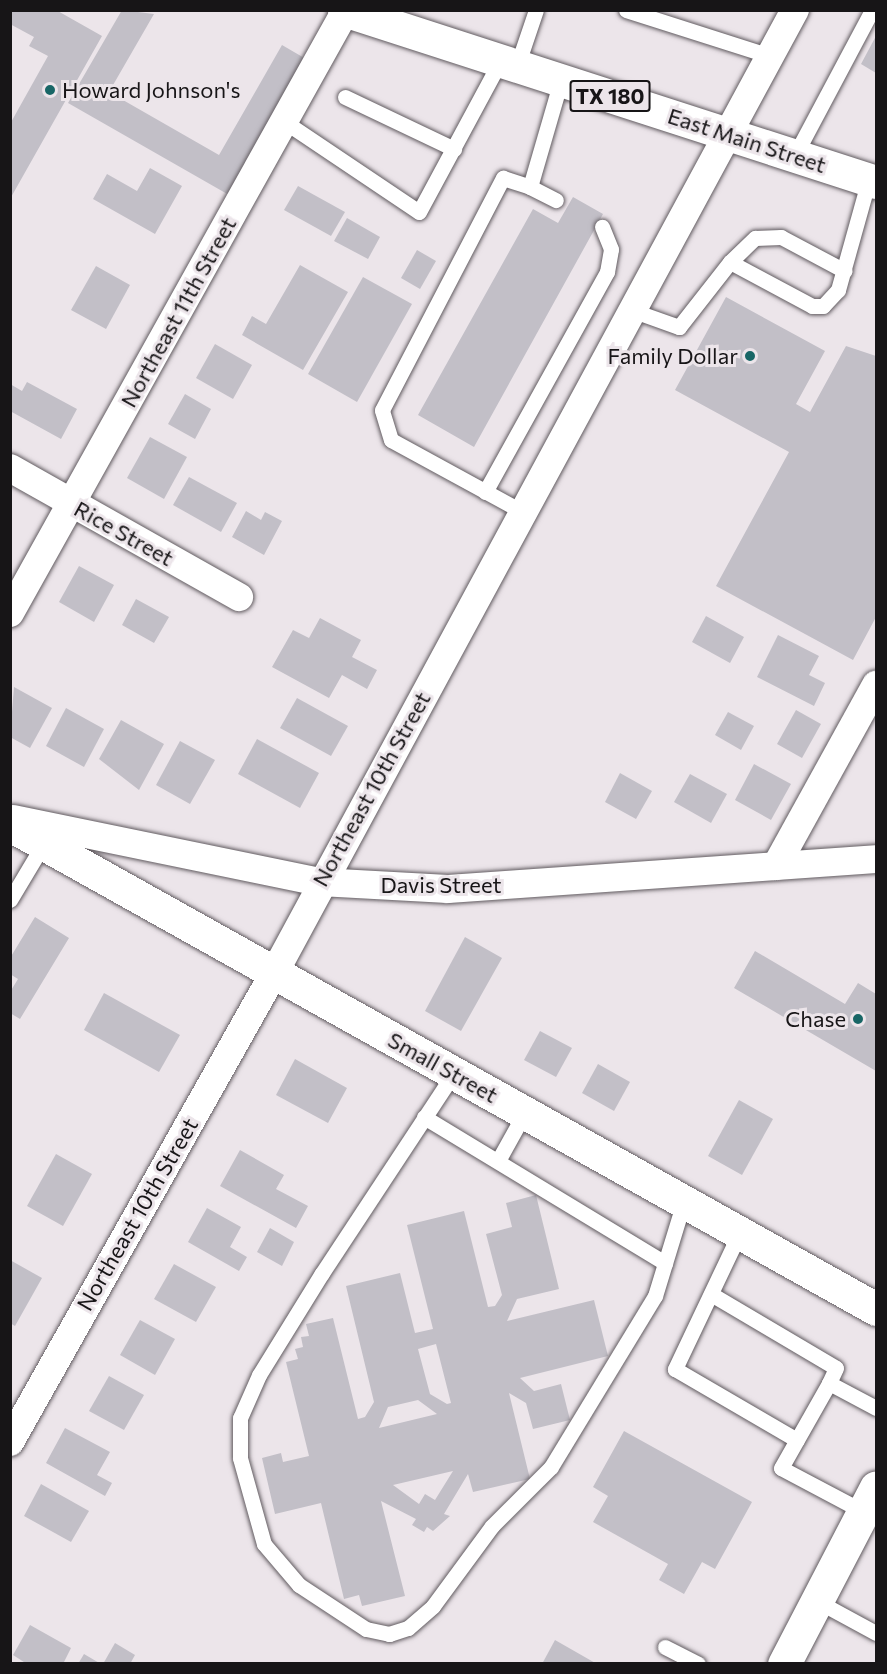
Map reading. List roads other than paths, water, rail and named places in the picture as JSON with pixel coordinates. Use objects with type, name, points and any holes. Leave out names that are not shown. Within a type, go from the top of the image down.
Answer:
[{"type":"street","name":"Northeast 10th Street","points":[[10,1442],[274,972],[320,882],[634,310],[795,10]]},
{"type":"street","name":"East Main Street","points":[[345,11],[873,181]]},
{"type":"street","name":"Northeast 11th Street","points":[[10,613],[345,11]]},
{"type":"street","name":"Rice Street","points":[[10,468],[239,597]]},
{"type":"street","points":[[776,866],[876,686]]},
{"type":"street","name":"Davis Street","points":[[10,818],[320,882],[448,889],[876,859]]},
{"type":"street","name":"Small Street","points":[[10,825],[876,1309]]},
{"type":"street","points":[[784,1664],[817,1601],[872,1506]]},
{"type":"lane","points":[[285,122],[419,212],[454,149],[509,63],[536,10]]},
{"type":"lane","points":[[626,10],[770,56]]},
{"type":"lane","points":[[795,155],[872,10]]},
{"type":"lane","points":[[530,187],[561,80]]},
{"type":"lane","points":[[345,97],[454,149]]},
{"type":"lane","points":[[523,512],[391,440],[382,410],[503,178],[530,187],[556,200]]},
{"type":"lane","points":[[730,262],[818,306],[833,298],[845,271],[873,181]]},
{"type":"lane","points":[[485,492],[607,272],[611,249],[602,227]]},
{"type":"lane","points":[[634,310],[679,327],[730,262],[755,238],[781,237],[845,271]]},
{"type":"lane","points":[[10,900],[44,843]]},
{"type":"lane","points":[[454,1072],[259,1375],[240,1418],[240,1458],[264,1544],[299,1585],[366,1629],[389,1634],[408,1628],[433,1606],[492,1526],[551,1467],[631,1341],[655,1296],[684,1201]]},
{"type":"lane","points":[[499,1158],[525,1112]]},
{"type":"lane","points":[[424,1117],[499,1158],[554,1199],[665,1263]]},
{"type":"lane","points":[[740,1232],[675,1369],[797,1440]]},
{"type":"lane","points":[[711,1294],[836,1368],[781,1468],[872,1506]]},
{"type":"lane","points":[[829,1383],[876,1408]]},
{"type":"lane","points":[[817,1601],[876,1633]]},
{"type":"lane","points":[[665,1647],[698,1664]]},
{"type":"place","name":"Howard Johnson's","points":[[50,90]]},
{"type":"place","name":"Family Dollar","points":[[750,356]]},
{"type":"place","name":"Chase","points":[[858,1019]]}]
